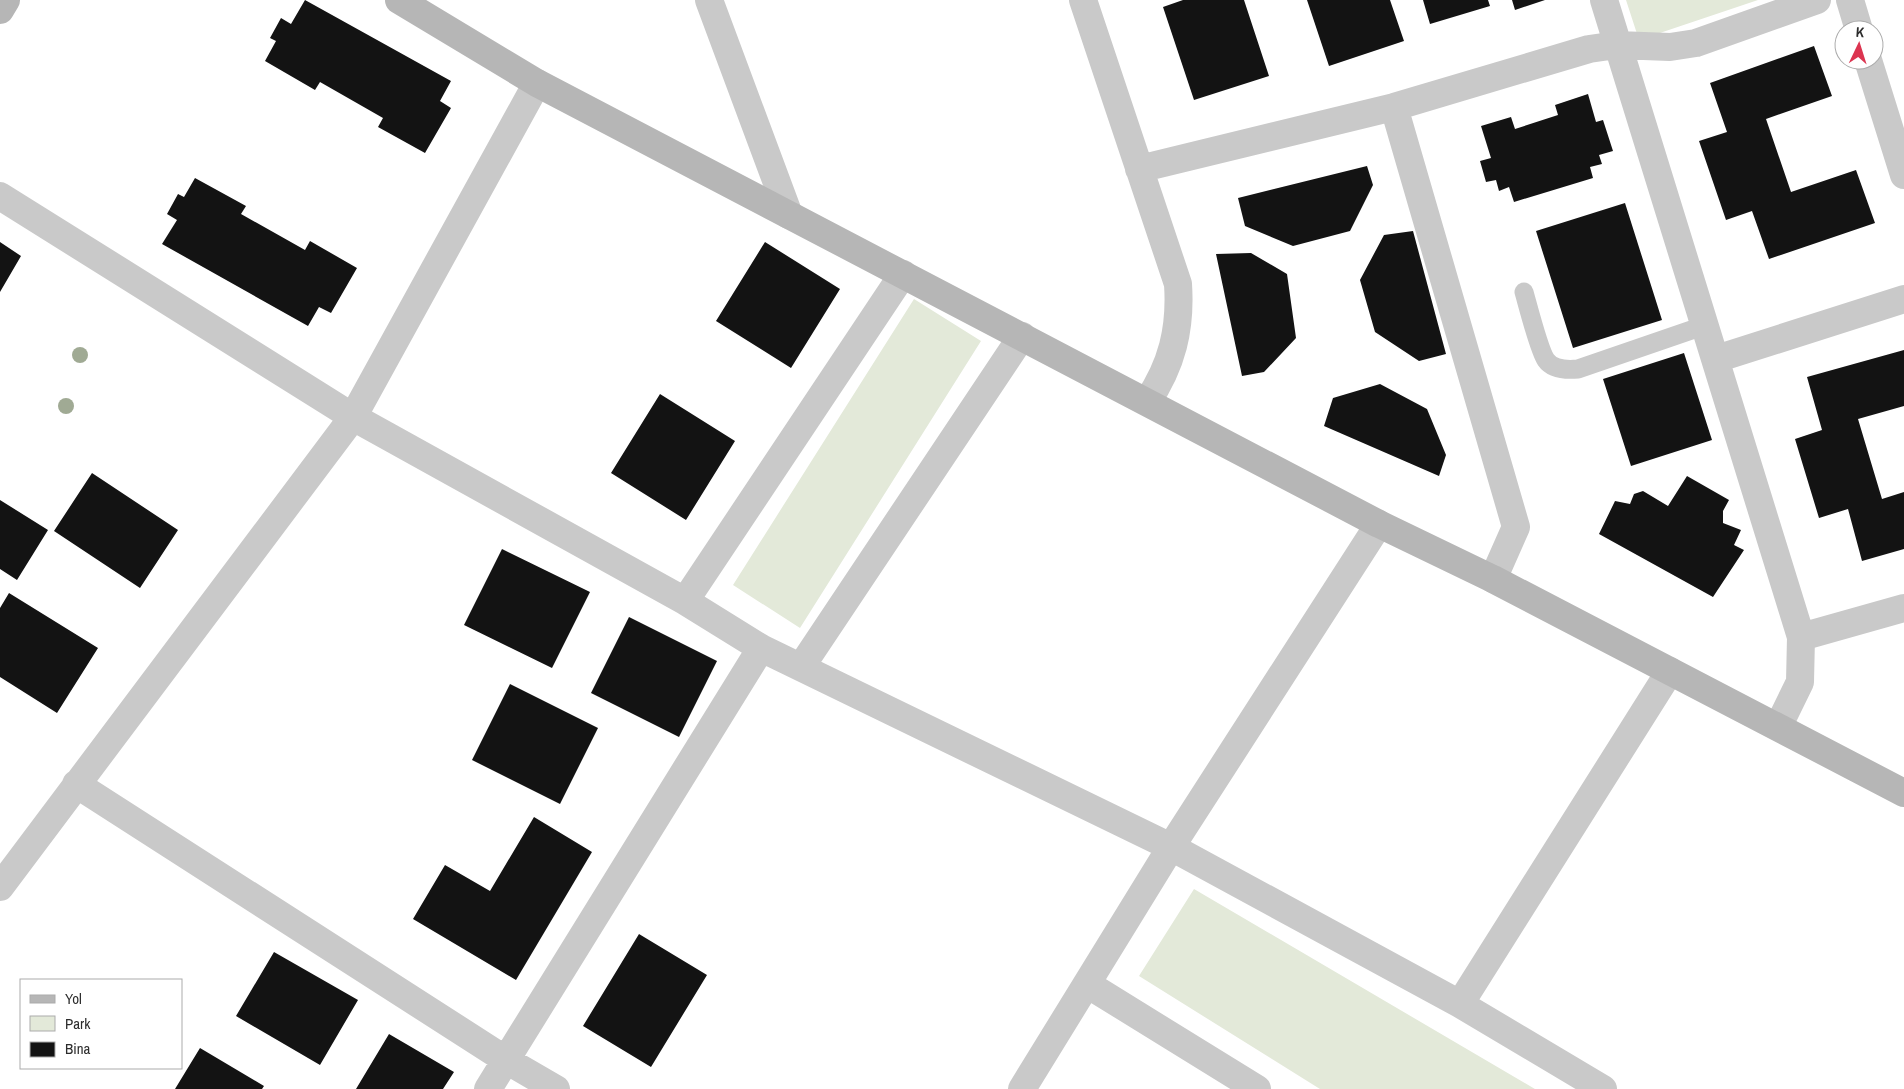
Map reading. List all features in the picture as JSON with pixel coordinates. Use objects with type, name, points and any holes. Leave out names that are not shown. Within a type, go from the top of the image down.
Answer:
[{"type":"street","points":[[0,10],[6,0]]},
{"type":"street","points":[[399,0],[537,83],[1379,524],[1493,579],[1904,793]]},
{"type":"street","points":[[709,0],[789,214]]},
{"type":"street","points":[[1083,0],[1178,284],[1178,327],[1170,360],[1147,402]]},
{"type":"street","points":[[1604,0],[1801,637],[1800,682],[1778,727]]},
{"type":"street","points":[[1139,169],[1394,107],[1557,57],[1618,45],[1670,47],[1696,42],[1817,0]]},
{"type":"street","points":[[1850,0],[1856,20]]},
{"type":"street","points":[[1871,70],[1904,175]]},
{"type":"street","points":[[0,887],[353,417],[537,83]]},
{"type":"street","points":[[1394,107],[1516,527],[1493,579]]},
{"type":"street","points":[[0,196],[353,417],[685,602],[761,648],[1171,847],[1460,1004],[1603,1089]]},
{"type":"street","points":[[685,602],[903,274]]},
{"type":"street","points":[[1716,359],[1904,299]]},
{"type":"street","points":[[801,667],[1022,336]]},
{"type":"street","points":[[1022,1089],[1171,847],[1379,524]]},
{"type":"street","points":[[1801,637],[1904,608]]},
{"type":"street","points":[[488,1089],[761,648]]},
{"type":"street","points":[[1460,1004],[1670,671]]},
{"type":"street","points":[[76,784],[506,1060],[556,1089]]},
{"type":"street","points":[[1087,984],[1257,1089]]},
{"type":"lane","points":[[1524,292],[1545,359],[1557,367],[1567,370],[1578,369],[1706,326]]},
{"type":"green space","points":[[1626,0],[1758,0],[1639,40]]},
{"type":"green space","points":[[914,299],[981,341],[800,628],[733,585]]},
{"type":"green space","points":[[1194,889],[1535,1089],[1320,1089],[1139,976]]},
{"type":"building","points":[[305,0],[451,81],[440,101],[451,108],[425,153],[378,127],[383,118],[320,82],[315,90],[265,61],[276,41],[270,38],[281,18],[291,24]]},
{"type":"building","points":[[1183,0],[1244,0],[1269,76],[1194,100],[1163,7]]},
{"type":"building","points":[[1307,0],[1390,0],[1404,41],[1329,66]]},
{"type":"building","points":[[1423,0],[1488,0],[1490,6],[1430,24]]},
{"type":"building","points":[[1512,0],[1545,0],[1515,10]]},
{"type":"building","points":[[1814,46],[1832,96],[1766,119],[1791,192],[1856,170],[1875,223],[1769,259],[1752,211],[1726,220],[1699,141],[1727,132],[1710,83]]},
{"type":"building","points":[[1588,94],[1596,122],[1603,120],[1613,151],[1599,155],[1602,164],[1590,167],[1593,178],[1514,202],[1509,187],[1499,191],[1496,180],[1486,182],[1480,161],[1491,158],[1481,126],[1511,117],[1515,129],[1558,115],[1555,105]]},
{"type":"building","points":[[1367,166],[1373,185],[1350,231],[1293,246],[1245,226],[1238,198]]},
{"type":"building","points":[[195,178],[246,206],[241,214],[305,250],[310,241],[357,268],[331,313],[319,307],[308,326],[162,244],[177,220],[167,214],[178,194],[184,197]]},
{"type":"building","points":[[1625,203],[1662,320],[1573,348],[1536,231]]},
{"type":"building","points":[[1413,231],[1446,354],[1419,361],[1375,332],[1360,280],[1384,235]]},
{"type":"building","points":[[0,242],[21,256],[0,292]]},
{"type":"building","points":[[765,242],[840,289],[791,368],[716,321]]},
{"type":"building","points":[[1251,253],[1287,274],[1296,338],[1264,372],[1242,376],[1216,254]]},
{"type":"building","points":[[1904,350],[1904,406],[1858,419],[1882,499],[1904,492],[1904,549],[1862,561],[1848,509],[1819,518],[1795,439],[1822,430],[1807,377]]},
{"type":"building","points":[[1684,353],[1712,440],[1631,466],[1603,379]]},
{"type":"building","points":[[1380,384],[1427,409],[1446,455],[1439,476],[1324,426],[1333,398]]},
{"type":"building","points":[[660,394],[735,441],[686,520],[611,473]]},
{"type":"building","points":[[92,473],[178,530],[140,588],[54,531]]},
{"type":"building","points":[[1687,476],[1729,500],[1723,511],[1723,523],[1741,530],[1734,545],[1744,550],[1713,597],[1599,534],[1615,501],[1630,504],[1634,494],[1643,491],[1668,506]]},
{"type":"building","points":[[0,500],[48,530],[17,580],[0,569]]},
{"type":"building","points":[[502,549],[590,592],[552,668],[464,625]]},
{"type":"building","points":[[9,593],[98,648],[57,713],[0,677],[0,608]]},
{"type":"building","points":[[629,617],[717,661],[679,737],[591,693]]},
{"type":"building","points":[[510,684],[598,728],[560,804],[472,760]]},
{"type":"building","points":[[534,817],[592,852],[516,980],[413,919],[445,865],[490,891]]},
{"type":"building","points":[[639,934],[707,975],[651,1067],[583,1026]]},
{"type":"building","points":[[274,952],[358,1000],[320,1065],[236,1016]]},
{"type":"building","points":[[389,1034],[454,1072],[443,1089],[356,1089]]},
{"type":"building","points":[[200,1048],[264,1086],[262,1089],[175,1089]]}]
